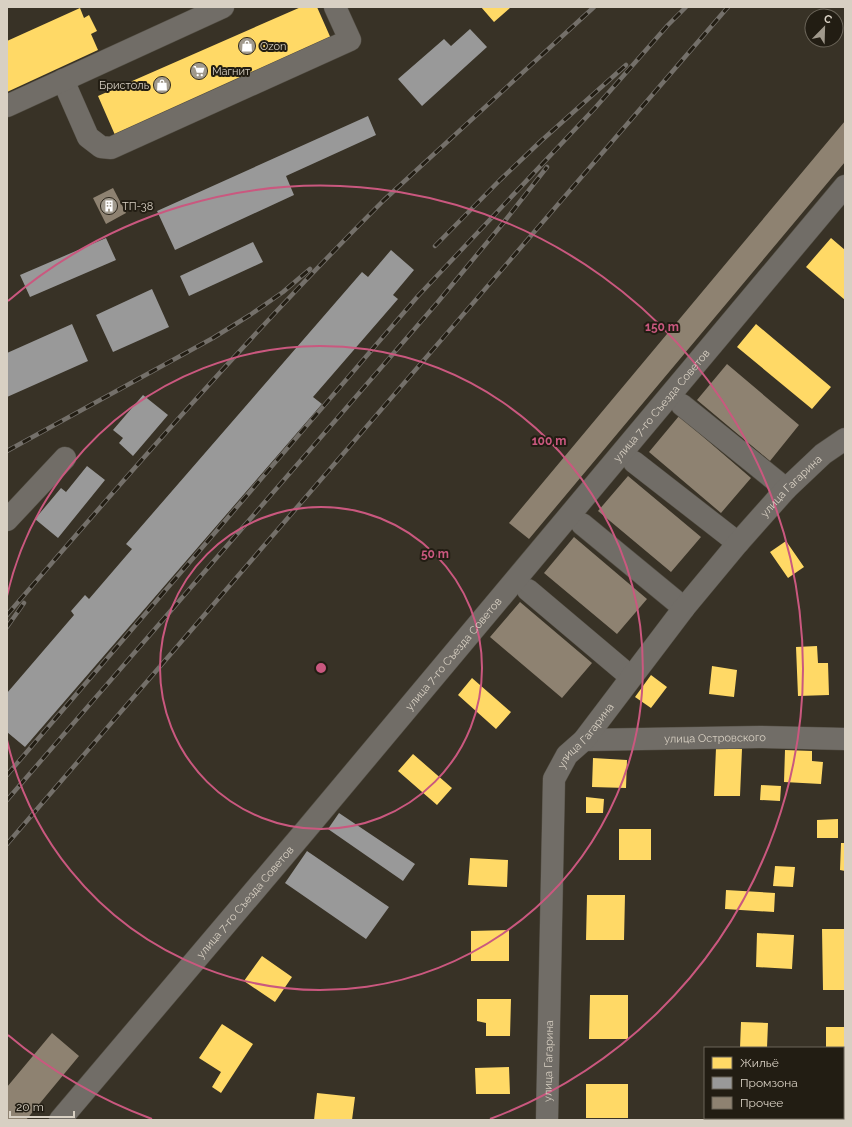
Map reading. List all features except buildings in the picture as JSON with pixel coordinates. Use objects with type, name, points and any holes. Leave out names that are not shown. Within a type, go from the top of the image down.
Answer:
[{"type":"street","points":[[7,106],[222,7]]},
{"type":"street","points":[[63,80],[88,137],[101,147],[111,148],[350,40],[335,7]]},
{"type":"street","name":"улица 7-го Съезда Советов","points":[[60,1120],[305,831],[845,186]]},
{"type":"street","points":[[682,405],[786,489]]},
{"type":"street","name":"улица Гагарина","points":[[547,1120],[554,779],[567,755],[584,740],[684,608],[738,543],[786,489],[823,454],[845,440]]},
{"type":"street","points":[[7,520],[65,458]]},
{"type":"street","points":[[634,462],[738,543]]},
{"type":"street","points":[[582,524],[684,608]]},
{"type":"street","points":[[528,590],[631,677]]},
{"type":"street","name":"улица Островского","points":[[584,740],[759,737],[845,739]]},
{"type":"railway","points":[[7,615],[192,404],[335,250],[384,200],[594,7]]},
{"type":"railway","points":[[7,775],[418,296],[595,108],[668,25],[686,7]]},
{"type":"railway","points":[[7,844],[728,7]]},
{"type":"railway","points":[[435,246],[541,141],[626,65]]},
{"type":"railway","points":[[7,800],[437,303],[547,167]]},
{"type":"railway","points":[[7,451],[213,338],[283,292],[310,269]]},
{"type":"railway","points":[[7,627],[24,603]]},
{"type":"place","name":"Ozon","points":[[247,46]]},
{"type":"place","name":"Магнит","points":[[199,71]]},
{"type":"place","name":"Бристоль","points":[[162,85]]},
{"type":"place","name":"ТП-38","points":[[109,206]]}]
